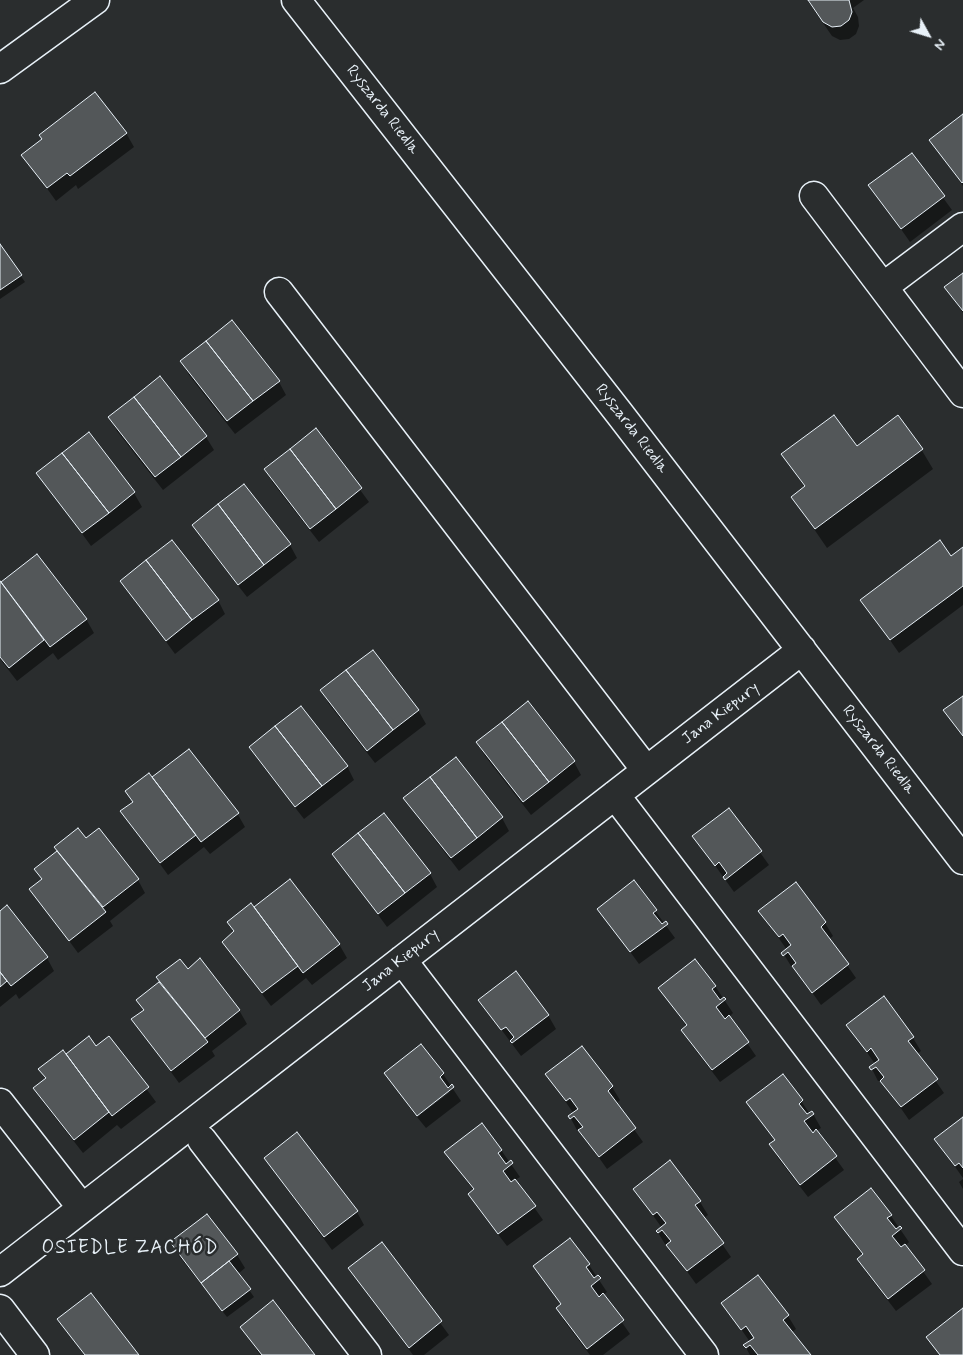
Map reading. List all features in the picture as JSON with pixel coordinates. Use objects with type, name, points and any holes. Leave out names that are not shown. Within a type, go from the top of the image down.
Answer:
[{"type":"street","points":[[0,69],[95,0]]},
{"type":"street","name":"Ryszarda Riedla","points":[[296,0],[963,860]]},
{"type":"street","points":[[814,196],[963,393]]},
{"type":"street","points":[[883,287],[963,228]]},
{"type":"street","points":[[279,292],[646,770]]},
{"type":"street","name":"Jana Kiepury","points":[[0,1272],[802,650]]},
{"type":"street","points":[[615,795],[963,1251]]},
{"type":"street","points":[[402,960],[704,1355]]},
{"type":"street","points":[[0,1103],[82,1208]]},
{"type":"street","points":[[202,1140],[367,1355]]},
{"type":"street","points":[[0,1309],[35,1355]]},
{"type":"building","points":[[808,0],[849,0],[852,12],[849,20],[841,26],[832,27],[823,22]]},
{"type":"building","points":[[95,92],[127,133],[70,176],[67,173],[47,188],[21,155],[42,139],[39,135]]},
{"type":"building","points":[[963,114],[963,182],[962,183],[929,140]]},
{"type":"building","points":[[912,153],[945,196],[901,229],[868,185]]},
{"type":"building","points":[[0,244],[22,275],[0,290]]},
{"type":"building","points":[[963,273],[963,311],[944,287]]},
{"type":"building","points":[[232,320],[280,381],[253,401],[206,341]]},
{"type":"building","points":[[206,341],[253,401],[227,421],[180,361]]},
{"type":"building","points":[[160,376],[207,436],[181,457],[134,397]]},
{"type":"building","points":[[134,397],[181,457],[155,477],[108,417]]},
{"type":"building","points":[[834,415],[857,446],[898,415],[923,449],[815,529],[791,497],[805,486],[781,454]]},
{"type":"building","points":[[316,428],[362,488],[336,509],[290,449]]},
{"type":"building","points":[[89,432],[135,492],[109,513],[62,453]]},
{"type":"building","points":[[290,449],[336,509],[310,529],[264,469]]},
{"type":"building","points":[[62,453],[109,513],[82,533],[36,473]]},
{"type":"building","points":[[244,484],[291,544],[264,565],[218,504]]},
{"type":"building","points":[[218,504],[264,565],[238,585],[192,525]]},
{"type":"building","points":[[172,540],[219,600],[192,620],[146,560]]},
{"type":"building","points":[[940,540],[951,556],[963,547],[963,586],[890,640],[860,600]]},
{"type":"building","points":[[37,554],[87,619],[50,647],[1,582]]},
{"type":"building","points":[[146,560],[192,620],[166,641],[120,581]]},
{"type":"building","points":[[0,581],[44,640],[9,668],[0,657]]},
{"type":"building","points":[[373,650],[419,710],[393,730],[346,670]]},
{"type":"building","points":[[346,670],[393,730],[367,751],[320,690]]},
{"type":"building","points":[[963,696],[963,736],[943,710]]},
{"type":"building","points":[[528,701],[575,761],[549,782],[502,722]]},
{"type":"building","points":[[301,706],[348,766],[322,786],[275,726]]},
{"type":"building","points":[[502,722],[549,782],[523,802],[476,742]]},
{"type":"building","points":[[275,726],[322,786],[295,807],[249,747]]},
{"type":"building","points":[[189,749],[239,813],[201,842],[152,777]]},
{"type":"building","points":[[456,757],[503,817],[477,838],[430,777]]},
{"type":"building","points":[[149,773],[196,835],[160,863],[120,811],[133,802],[125,791]]},
{"type":"building","points":[[430,777],[477,838],[451,858],[403,798]]},
{"type":"building","points":[[729,808],[762,851],[725,880],[723,877],[727,873],[719,862],[715,866],[692,836]]},
{"type":"building","points":[[384,813],[431,873],[405,893],[358,833]]},
{"type":"building","points":[[78,828],[86,838],[99,828],[139,879],[103,907],[54,847]]},
{"type":"building","points":[[358,833],[405,893],[378,914],[332,854]]},
{"type":"building","points":[[57,851],[106,912],[69,941],[29,889],[42,879],[34,869]]},
{"type":"building","points":[[290,879],[340,944],[303,973],[254,907]]},
{"type":"building","points":[[634,880],[657,910],[653,913],[662,924],[666,921],[668,924],[630,952],[597,909]]},
{"type":"building","points":[[796,882],[826,922],[821,927],[849,964],[812,993],[792,966],[796,963],[788,952],[783,956],[781,953],[791,945],[783,934],[779,937],[758,911]]},
{"type":"building","points":[[251,903],[298,966],[262,993],[222,942],[234,931],[227,922]]},
{"type":"building","points":[[7,905],[48,957],[11,986],[0,972],[0,911]]},
{"type":"building","points":[[200,958],[240,1010],[205,1038],[156,977],[180,959],[188,969]]},
{"type":"building","points":[[695,959],[716,986],[712,989],[720,1000],[724,997],[726,999],[716,1007],[725,1019],[729,1015],[749,1042],[712,1070],[681,1030],[687,1025],[658,988]]},
{"type":"building","points":[[516,971],[549,1015],[512,1043],[510,1041],[514,1037],[506,1027],[501,1030],[478,1000]]},
{"type":"building","points":[[0,972],[7,981],[0,987]]},
{"type":"building","points":[[159,982],[208,1042],[171,1071],[131,1019],[144,1010],[136,1000]]},
{"type":"building","points":[[884,996],[914,1037],[908,1041],[938,1079],[901,1107],[880,1081],[884,1077],[876,1067],[871,1070],[869,1067],[879,1060],[871,1048],[867,1052],[846,1025]]},
{"type":"building","points":[[89,1036],[96,1046],[109,1036],[149,1087],[112,1116],[66,1054]]},
{"type":"building","points":[[421,1044],[444,1073],[440,1077],[448,1088],[452,1084],[454,1087],[417,1116],[384,1073]]},
{"type":"building","points":[[582,1046],[613,1086],[608,1091],[636,1128],[599,1157],[578,1130],[583,1127],[574,1116],[570,1119],[568,1116],[578,1109],[570,1098],[566,1101],[545,1074]]},
{"type":"building","points":[[63,1050],[109,1112],[74,1140],[33,1088],[46,1078],[38,1069]]},
{"type":"building","points":[[783,1074],[803,1100],[799,1104],[807,1114],[812,1111],[814,1114],[804,1121],[813,1133],[816,1129],[837,1156],[800,1185],[769,1144],[775,1140],[746,1102]]},
{"type":"building","points":[[963,1117],[963,1168],[959,1163],[955,1166],[934,1139]]},
{"type":"building","points":[[482,1123],[502,1150],[498,1153],[506,1164],[511,1160],[513,1163],[503,1171],[511,1182],[515,1179],[536,1206],[498,1234],[468,1194],[474,1189],[444,1152]]},
{"type":"building","points":[[297,1132],[358,1211],[324,1237],[264,1158]]},
{"type":"building","points":[[670,1160],[701,1201],[695,1205],[724,1243],[687,1271],[666,1245],[671,1241],[662,1230],[658,1233],[656,1231],[666,1223],[657,1212],[653,1215],[633,1189]]},
{"type":"building","points":[[871,1188],[892,1215],[887,1218],[896,1229],[900,1226],[902,1228],[892,1236],[901,1247],[905,1244],[925,1270],[888,1299],[857,1259],[863,1254],[834,1217]]},
{"type":"building","points":[[207,1214],[238,1254],[201,1283],[170,1242]]},
{"type":"building","points":[[570,1238],[590,1264],[586,1267],[594,1278],[598,1275],[601,1278],[591,1286],[599,1297],[603,1293],[624,1320],[587,1349],[556,1308],[561,1304],[533,1266]]},
{"type":"building","points":[[382,1242],[442,1321],[409,1348],[348,1268]]},
{"type":"building","points":[[229,1261],[251,1289],[222,1311],[201,1283]]},
{"type":"building","points":[[758,1275],[789,1315],[783,1320],[811,1355],[758,1355],[750,1345],[746,1348],[743,1345],[754,1338],[746,1326],[741,1330],[721,1303]]},
{"type":"building","points":[[91,1293],[139,1355],[85,1355],[57,1319]]},
{"type":"building","points":[[273,1300],[315,1355],[262,1355],[240,1327]]},
{"type":"building","points":[[963,1308],[963,1355],[940,1355],[926,1337]]},
{"type":"district","name":"OSIEDLE ZACHÓD","points":[[130,1249]]}]
